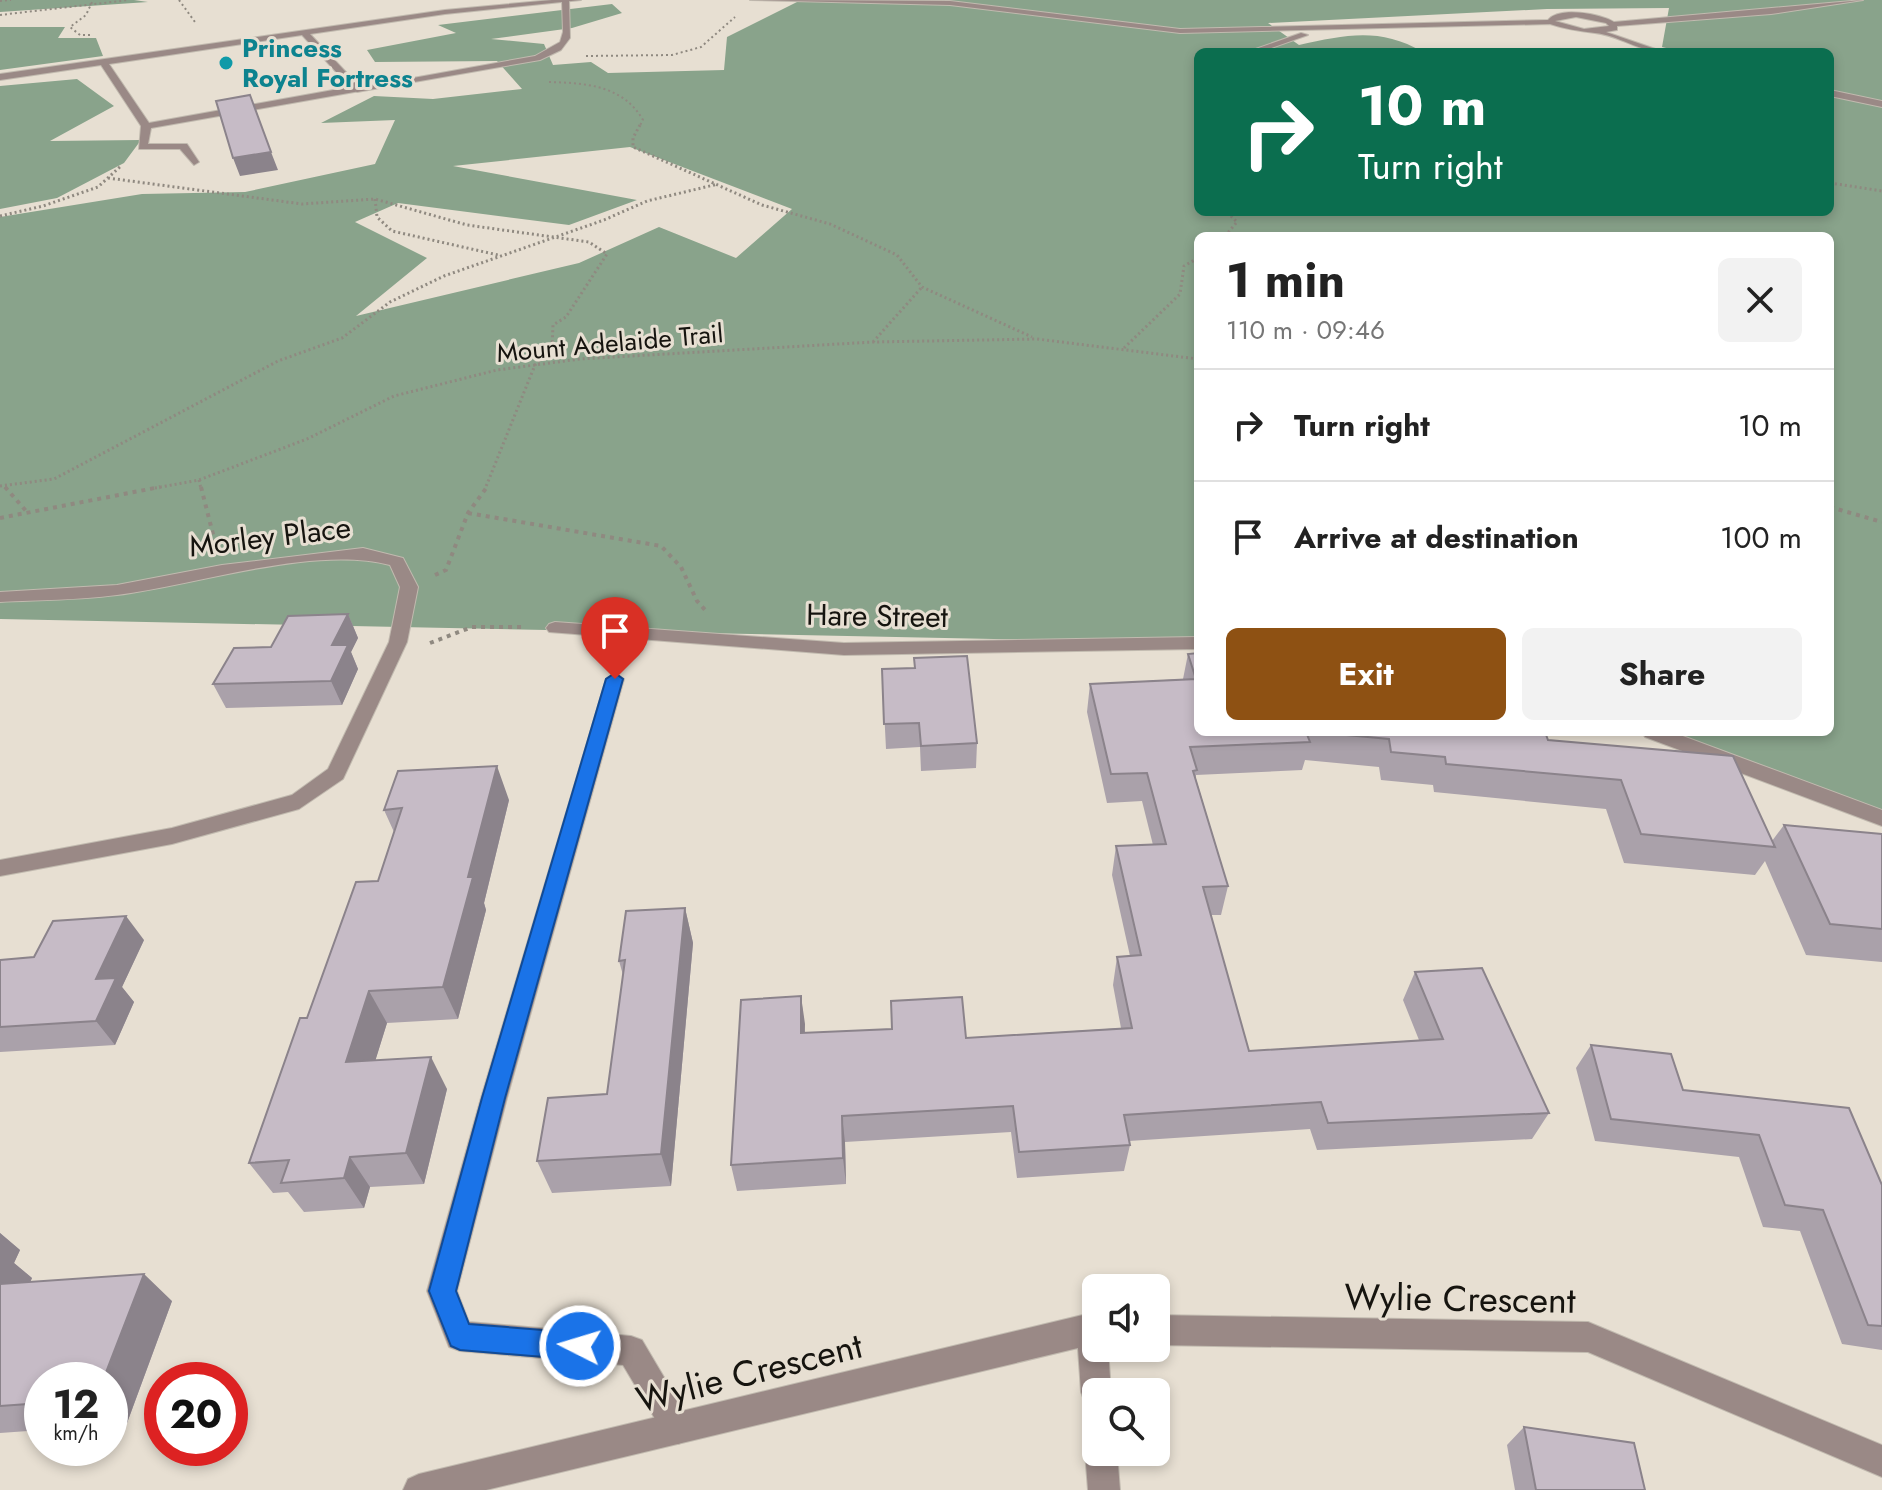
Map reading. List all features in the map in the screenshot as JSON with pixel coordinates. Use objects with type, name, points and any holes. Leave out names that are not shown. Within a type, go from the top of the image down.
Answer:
[{"type":"street","points":[[0,77],[445,12],[577,0]]},
{"type":"street","points":[[756,0],[950,3],[1180,31],[1550,22],[1569,29],[1599,32],[1648,48]]},
{"type":"street","points":[[1550,22],[1555,16],[1564,15],[1600,18],[1739,9],[1814,0]]},
{"type":"street","points":[[1600,18],[1614,24],[1771,12],[1859,0]]},
{"type":"street","points":[[146,126],[537,58],[562,48],[567,40],[566,1]]},
{"type":"street","points":[[1599,32],[1614,28],[1614,24]]},
{"type":"street","points":[[1265,48],[1315,29]]},
{"type":"street","points":[[304,33],[357,89]]},
{"type":"street","points":[[104,62],[146,126],[143,147],[183,146],[194,162]]},
{"type":"street","points":[[1834,94],[1882,104]]},
{"type":"street","name":"Morley Place","points":[[0,597],[117,590],[222,570],[363,553],[397,562],[409,587]]},
{"type":"street","points":[[0,868],[172,836],[299,801],[336,774],[398,642],[409,587]]},
{"type":"street","name":"Hare Street","points":[[555,628],[844,649],[1194,643]]},
{"type":"street","points":[[615,679],[498,1083],[442,1291],[460,1336],[631,1351],[678,1428]]},
{"type":"street","points":[[1663,736],[1882,818]]},
{"type":"street","name":"Wylie Crescent","points":[[1170,1330],[1588,1337],[1882,1461]]},
{"type":"street","name":"Wylie Crescent","points":[[419,1490],[1082,1331]]},
{"type":"street","points":[[1102,1466],[1104,1490]]},
{"type":"path","points":[[0,1],[11,0]]},
{"type":"path","points":[[93,0],[86,15],[70,27],[80,35],[103,36],[124,59]]},
{"type":"path","points":[[0,15],[129,0]]},
{"type":"path","points":[[537,58],[568,55],[644,58],[687,51],[701,47],[756,0]]},
{"type":"path","points":[[512,62],[514,78],[527,82],[596,85],[619,95],[637,106],[643,120],[633,138],[633,147],[762,205],[830,224],[897,255],[922,287],[1037,339]]},
{"type":"path","points":[[0,216],[43,206],[98,187],[143,147]]},
{"type":"path","points":[[108,178],[302,204],[375,199],[467,225],[589,242],[607,254],[566,317],[553,325],[552,347],[535,365],[487,487],[468,513],[446,570],[409,587]]},
{"type":"path","points":[[2,486],[54,479],[278,361],[342,338],[390,302],[499,256],[647,201],[718,184]]},
{"type":"path","points":[[1834,184],[1882,191]]},
{"type":"path","points":[[375,199],[377,217],[392,231],[499,256]]},
{"type":"path","points":[[1228,232],[1237,222],[1231,216]]},
{"type":"path","points":[[1124,348],[1180,294],[1184,266],[1194,260]]},
{"type":"path","points":[[873,342],[922,287]]},
{"type":"path","name":"Mount Adelaide Trail","points":[[0,518],[199,480],[307,439],[394,396],[497,370],[580,359],[873,342],[1037,339],[1194,358]]},
{"type":"path","points":[[199,480],[222,570]]},
{"type":"path","points":[[2,486],[28,513]]},
{"type":"path","points":[[1834,508],[1882,522]]},
{"type":"path","points":[[468,513],[661,546],[681,567],[697,601],[722,629],[738,641]]},
{"type":"path","points":[[391,658],[472,627],[555,628]]},
{"type":"green space","points":[[0,0],[134,0],[148,2],[0,12]]},
{"type":"green space","points":[[801,0],[1882,0],[1882,818],[1663,736],[1834,736],[1834,232],[1194,232],[1194,643],[0,619],[0,217],[142,194],[245,192],[375,164],[395,120],[321,123],[374,96],[433,99],[522,89],[497,61],[375,62],[367,50],[456,33],[438,25],[612,4],[622,13],[572,28],[491,39],[544,44],[553,65],[591,62],[608,73],[724,70],[727,37]],"holes":[[[630,147],[792,209],[736,258],[659,227],[579,263],[356,316],[427,258],[355,222],[398,203],[569,225],[637,200],[453,166]]]},
{"type":"green space","points":[[0,27],[65,27],[58,38],[96,38],[103,56],[0,70]]},
{"type":"green space","points":[[77,79],[114,106],[50,141],[141,140],[124,163],[57,198],[0,209],[0,86]]},
{"type":"building","points":[[250,95],[271,152],[233,158],[216,101]]},
{"type":"building","points":[[348,614],[332,645],[348,645],[331,681],[213,684],[234,648],[271,647],[288,616]]},
{"type":"building","points":[[1194,653],[1194,673],[1188,654]]},
{"type":"building","points":[[967,656],[977,743],[921,746],[919,723],[884,724],[882,669],[915,668],[914,658]]},
{"type":"building","points":[[1194,679],[1194,736],[1308,736],[1310,742],[1190,747],[1197,770],[1193,771],[1228,886],[1203,887],[1249,1051],[1443,1039],[1415,972],[1482,968],[1549,1113],[1328,1123],[1321,1102],[1124,1115],[1130,1145],[1019,1152],[1013,1106],[842,1116],[843,1158],[731,1165],[741,1000],[801,996],[801,1033],[892,1029],[891,1001],[962,997],[966,1038],[1132,1028],[1117,957],[1141,955],[1116,846],[1166,844],[1147,773],[1111,774],[1090,684]]},
{"type":"building","points":[[1357,736],[1546,736],[1548,740],[1733,756],[1775,847],[1641,834],[1621,780],[1446,764],[1445,757],[1391,752],[1389,739]]},
{"type":"building","points":[[497,766],[468,877],[473,877],[443,987],[369,991],[346,1062],[431,1057],[406,1153],[350,1157],[344,1178],[281,1183],[289,1160],[249,1163],[300,1018],[307,1018],[356,882],[378,881],[402,808],[384,810],[398,771]]},
{"type":"building","points":[[1784,825],[1882,834],[1882,929],[1830,924]]},
{"type":"building","points":[[685,908],[661,1154],[537,1161],[548,1098],[607,1094],[625,960],[619,961],[626,911]]},
{"type":"building","points":[[126,916],[96,979],[116,978],[96,1021],[0,1027],[0,960],[34,957],[53,921]]},
{"type":"building","points":[[1591,1045],[1671,1054],[1683,1090],[1849,1108],[1882,1185],[1882,1326],[1868,1325],[1823,1210],[1785,1205],[1759,1135],[1611,1119]]},
{"type":"building","points":[[144,1274],[110,1362],[24,1362],[24,1404],[0,1406],[0,1284]]},
{"type":"building","points":[[1524,1427],[1634,1443],[1645,1490],[1536,1490]]},
{"type":"place","name":"Princess Royal Fortress","points":[[226,63]]},
{"type":"route","points":[[580,1346],[460,1336],[442,1291],[494,1098],[615,679]]}]
